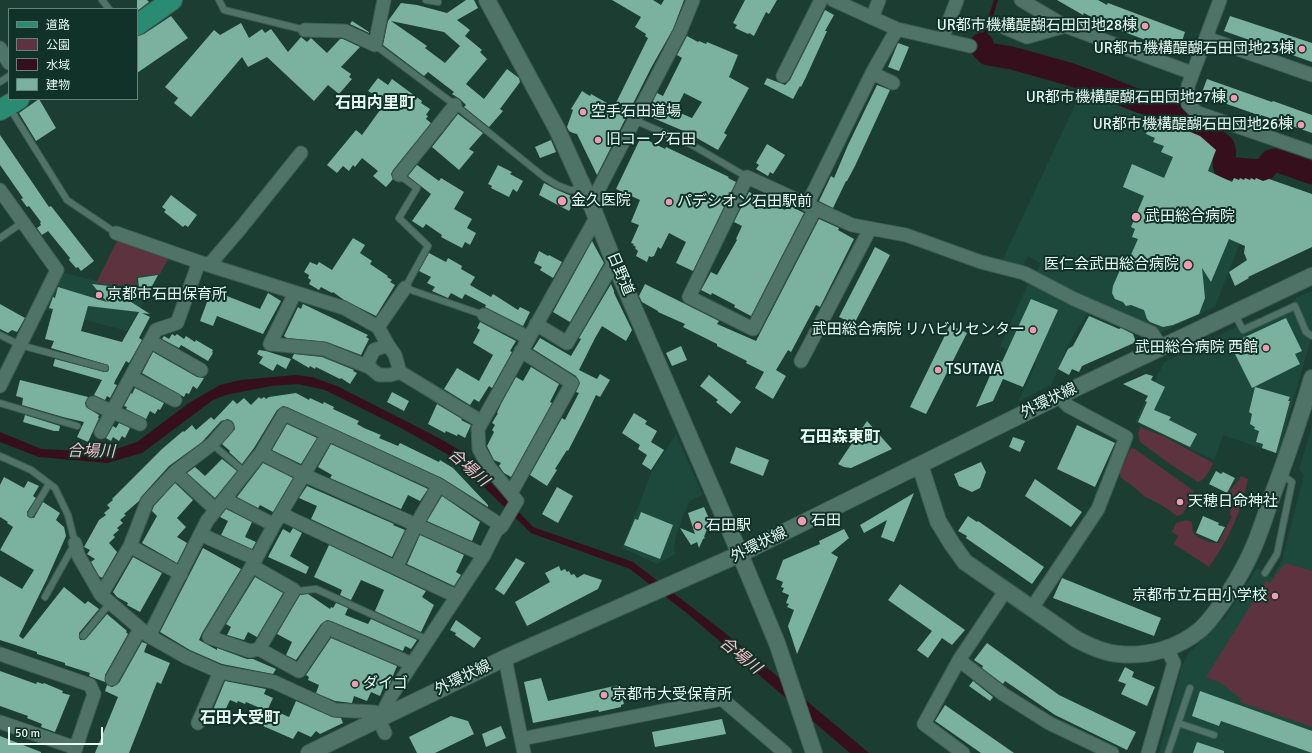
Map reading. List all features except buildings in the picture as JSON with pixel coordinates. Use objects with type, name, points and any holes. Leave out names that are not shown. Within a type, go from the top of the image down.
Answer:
[{"type":"main road","points":[[138,24],[164,2]]},
{"type":"street","points":[[305,30],[344,31],[375,45],[384,0]]},
{"type":"street","name":"日野道","points":[[488,0],[557,129],[590,204],[777,643],[812,746]]},
{"type":"street","points":[[382,726],[391,696],[484,555],[496,531],[504,524],[517,502],[511,492],[489,467],[479,449],[478,429],[529,338],[590,204],[680,32],[693,0]]},
{"type":"street","points":[[783,76],[822,0]]},
{"type":"street","points":[[833,0],[897,29],[970,46]]},
{"type":"street","points":[[872,18],[879,0]]},
{"type":"street","points":[[942,39],[957,0]]},
{"type":"street","points":[[1021,0],[1065,26],[1192,73]]},
{"type":"street","points":[[1220,0],[1192,73],[1188,86],[1188,104],[1198,113],[1312,152]]},
{"type":"street","points":[[1001,26],[1027,37],[1065,26]]},
{"type":"street","points":[[897,29],[872,73],[811,207],[753,329],[689,297],[748,177],[811,207],[852,225],[906,235],[981,262],[1024,273],[1074,299],[1152,333],[1161,347]]},
{"type":"street","points":[[1206,38],[1312,75]]},
{"type":"street","points":[[0,48],[8,60]]},
{"type":"street","points":[[872,73],[893,83]]},
{"type":"street","points":[[399,175],[455,106]]},
{"type":"street","points":[[101,432],[156,330],[177,323],[204,264],[240,229],[301,153]]},
{"type":"street","points":[[0,190],[57,270],[0,386]]},
{"type":"street","points":[[801,361],[870,229]]},
{"type":"street","points":[[116,233],[204,264],[344,308],[378,327],[395,355],[400,372],[482,422]]},
{"type":"street","points":[[536,324],[567,343],[614,262]]},
{"type":"street","name":"外環状線","points":[[309,753],[382,726],[505,658],[740,554],[1059,396],[1312,276]]},
{"type":"street","points":[[378,327],[405,288]]},
{"type":"street","points":[[295,293],[270,344],[324,349],[369,367],[379,375],[390,375],[400,372]]},
{"type":"street","points":[[484,315],[529,338]]},
{"type":"street","points":[[150,341],[202,370]]},
{"type":"street","points":[[369,367],[369,360],[374,350],[388,345]]},
{"type":"street","points":[[511,492],[572,383],[521,351]]},
{"type":"street","points":[[131,378],[175,400]]},
{"type":"street","points":[[920,465],[938,521],[965,562],[1076,639],[1101,650],[1118,654],[1144,654],[1167,649],[1189,638],[1210,619],[1236,580],[1251,553],[1288,455],[1312,378]]},
{"type":"street","points":[[1032,608],[1098,509],[1126,437],[1068,406],[1059,396]]},
{"type":"street","points":[[93,403],[140,424]]},
{"type":"street","points":[[112,678],[144,632],[181,574],[202,535],[207,522],[261,453],[284,414],[439,485],[504,524]]},
{"type":"street","points":[[105,599],[130,546],[147,502],[174,472],[212,444],[227,426]]},
{"type":"street","points":[[328,434],[254,563],[209,637],[250,651],[259,649],[299,671],[328,628],[412,664]]},
{"type":"street","points":[[261,453],[304,476],[484,555]]},
{"type":"street","points":[[174,472],[220,504],[278,519],[396,568],[456,596]]},
{"type":"street","points":[[396,568],[416,525],[439,485]]},
{"type":"street","points":[[202,535],[254,563],[294,590],[259,649]]},
{"type":"street","points":[[75,543],[78,555],[105,599],[144,632],[186,657],[220,672],[274,682],[335,710],[374,712],[382,726]]},
{"type":"street","points":[[130,546],[181,574]]},
{"type":"street","points":[[963,753],[924,724],[959,660],[1006,590]]},
{"type":"street","points":[[1148,753],[1174,663],[1167,649]]},
{"type":"street","points":[[0,654],[90,685],[94,694],[75,750],[0,722]]},
{"type":"street","points":[[505,658],[524,753]]},
{"type":"street","points":[[959,660],[1003,694],[1049,723],[1112,753]]},
{"type":"street","points":[[198,723],[220,672]]},
{"type":"street","points":[[521,739],[722,699],[785,753]]},
{"type":"lane","points":[[102,0],[108,8]]},
{"type":"lane","points":[[219,0],[224,10],[305,30]]},
{"type":"lane","points":[[426,0],[438,2]]},
{"type":"lane","points":[[375,45],[544,177],[557,185],[570,190],[590,204]]},
{"type":"lane","points":[[9,105],[67,200],[116,233]]},
{"type":"lane","points":[[634,120],[692,145],[748,177]]},
{"type":"lane","points":[[399,175],[417,188],[399,218],[428,246],[405,288],[484,315]]},
{"type":"lane","points":[[0,238],[23,222]]},
{"type":"lane","points":[[1234,313],[1243,330],[1295,306],[1306,332],[1312,336]]},
{"type":"lane","points":[[0,336],[20,345],[106,368]]},
{"type":"lane","points":[[0,403],[77,426]]},
{"type":"lane","points":[[212,444],[246,473]]},
{"type":"lane","points":[[0,456],[32,470],[54,488],[68,515],[75,543],[45,597]]},
{"type":"lane","points":[[1265,573],[1277,554],[1292,482],[1281,474]]},
{"type":"lane","points":[[31,514],[49,484]]},
{"type":"lane","points":[[294,590],[316,589],[428,640]]},
{"type":"lane","points":[[83,636],[105,599]]},
{"type":"lane","points":[[1168,753],[1190,688]]},
{"type":"lane","points":[[1178,723],[1214,735]]},
{"type":"shaded area","name":"武田総合病院","points":[[1084,86],[1120,102],[1149,112],[1174,125],[1176,120],[1190,125],[1220,151],[1217,173],[1230,177],[1266,176],[1215,307],[1160,333],[1097,307],[1047,277],[1036,274],[1040,263],[1028,256],[1022,268],[1001,263]]},
{"type":"shaded area","name":"京都市石田保育所","points":[[118,239],[168,259],[127,331],[44,309],[63,273],[97,281]]},
{"type":"shaded area","points":[[1032,283],[1087,314],[1067,347],[1052,384],[1018,402],[1036,363],[1000,346],[1028,284]]},
{"type":"shaded area","points":[[1312,291],[1312,335],[1278,454],[1223,435],[1214,460],[1135,422],[1164,362],[1251,320],[1265,316],[1291,303],[1298,297]]},
{"type":"shaded area","name":"京都市立石田小学校","points":[[1312,426],[1312,753],[1159,753],[1182,665],[1189,653],[1227,615],[1257,568],[1272,577],[1282,561],[1304,475],[1299,469]]},
{"type":"shaded area","points":[[676,434],[703,495],[689,501],[676,535],[674,550],[676,554],[657,564],[622,548],[652,471]]},
{"type":"green space","points":[[118,239],[168,259],[160,274],[136,277],[137,287],[96,283]]},
{"type":"green space","points":[[1140,427],[1163,436],[1213,463],[1207,474],[1198,482],[1170,464],[1140,442],[1138,434]]},
{"type":"green space","points":[[1131,448],[1135,449],[1194,491],[1193,496],[1183,514],[1177,516],[1163,506],[1144,496],[1121,478],[1119,473]]},
{"type":"green space","points":[[1241,476],[1248,479],[1238,514],[1222,547],[1209,567],[1174,544],[1178,536],[1172,532],[1176,523],[1186,520],[1191,521],[1194,534],[1208,541],[1219,543],[1232,516],[1230,515],[1232,497],[1229,492]]},
{"type":"green space","points":[[1285,563],[1312,571],[1312,727],[1240,702],[1241,699],[1221,683],[1206,677],[1266,581],[1270,583]]},
{"type":"water","name":"合場川","points":[[295,375],[312,377],[337,386],[439,438],[461,451],[533,527],[633,562],[724,632],[869,753],[850,753],[688,614],[630,569],[531,533],[454,458],[401,428],[325,390],[298,384],[271,386],[226,395],[213,400],[142,453],[107,463],[39,457],[0,442],[0,432],[41,449],[107,452],[137,442],[189,403],[220,385],[241,380]]},
{"type":"waterway","points":[[982,44],[996,0]]},
{"type":"waterway","points":[[982,44],[983,49],[988,54],[1012,58],[1069,74],[1141,102],[1185,115],[1223,146],[1225,151],[1225,168],[1260,171],[1264,170],[1271,161],[1275,160],[1312,173]]},
{"type":"place","name":"UR都市機構醍醐石田団地28棟","points":[[1145,26]]},
{"type":"place","name":"UR都市機構醍醐石田団地23棟","points":[[1302,49]]},
{"type":"place","name":"UR都市機構醍醐石田団地27棟","points":[[1234,98]]},
{"type":"place","name":"空手石田道場","points":[[583,112]]},
{"type":"place","name":"UR都市機構醍醐石田団地26棟","points":[[1301,125]]},
{"type":"place","name":"旧コープ石田","points":[[598,140]]},
{"type":"place","name":"金久医院","points":[[562,201]]},
{"type":"place","name":"パデシオン石田駅前","points":[[669,202]]},
{"type":"place","name":"武田総合病院","points":[[1136,217]]},
{"type":"place","name":"医仁会武田総合病院","points":[[1188,265]]},
{"type":"place","name":"京都市石田保育所","points":[[99,295]]},
{"type":"place","name":"武田総合病院 リハビリセンター","points":[[1033,330]]},
{"type":"place","name":"武田総合病院 西館","points":[[1266,348]]},
{"type":"place","name":"TSUTAYA","points":[[938,370]]},
{"type":"place","name":"天穂日命神社","points":[[1180,502]]},
{"type":"place","name":"石田","points":[[802,521]]},
{"type":"place","name":"石田駅","points":[[698,526]]},
{"type":"place","name":"京都市立石田小学校","points":[[1275,596]]},
{"type":"place","name":"ダイゴ","points":[[355,684]]},
{"type":"place","name":"京都市大受保育所","points":[[604,695]]},
{"type":"district","name":"石田内里町","points":[[375,104]]},
{"type":"district","name":"石田森東町","points":[[840,438]]},
{"type":"district","name":"石田大受町","points":[[240,719]]}]
